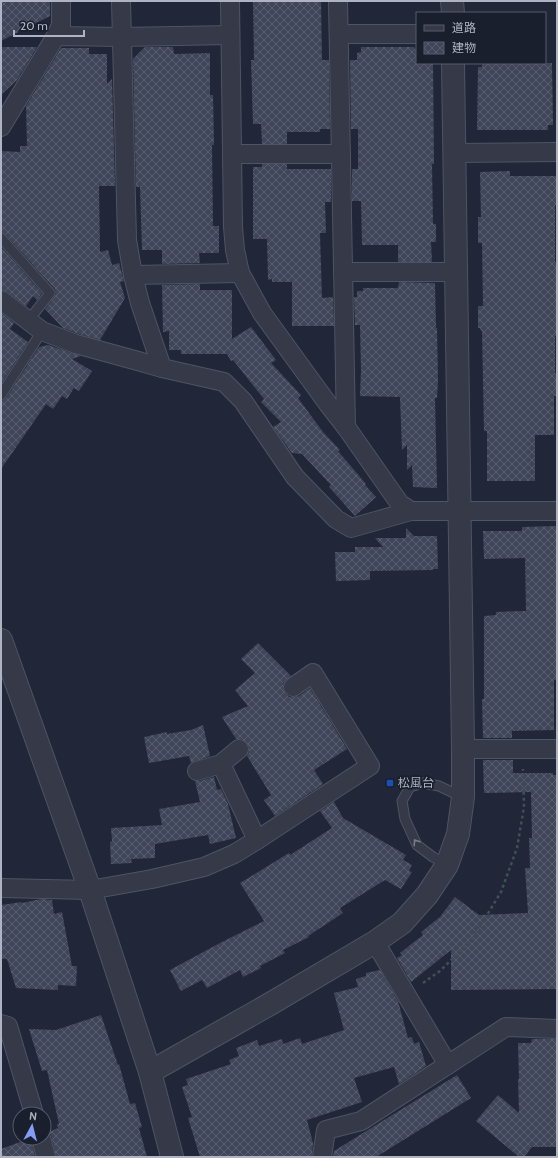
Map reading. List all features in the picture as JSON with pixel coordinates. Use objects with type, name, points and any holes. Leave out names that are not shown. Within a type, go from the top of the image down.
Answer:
[{"type":"street","points":[[1,127],[56,36],[61,25],[61,1]]},
{"type":"street","points":[[121,1],[126,240],[132,275],[162,368]]},
{"type":"street","points":[[230,1],[234,227],[240,273],[262,313],[346,427],[400,504],[411,511]]},
{"type":"street","points":[[338,1],[346,427]]},
{"type":"street","points":[[452,1],[453,12]]},
{"type":"street","points":[[339,34],[416,34]]},
{"type":"street","points":[[56,36],[122,37],[230,35]]},
{"type":"street","points":[[150,1072],[375,942],[402,923],[427,895],[447,865],[458,834],[463,797],[463,749],[453,64]]},
{"type":"street","points":[[454,153],[557,152]]},
{"type":"street","points":[[232,154],[341,154]]},
{"type":"street","points":[[343,272],[456,272]]},
{"type":"street","points":[[132,275],[240,273]]},
{"type":"street","points":[[1,300],[35,326],[76,344],[162,368],[224,382],[243,401],[295,477],[336,519],[351,528],[411,511],[557,511]]},
{"type":"street","points":[[1,640],[90,890],[150,1072],[172,1157]]},
{"type":"street","points":[[1,888],[90,890],[152,880],[204,867],[234,854],[370,766],[313,673],[293,687]]},
{"type":"street","points":[[197,771],[221,764],[239,749]]},
{"type":"street","points":[[463,749],[557,749]]},
{"type":"street","points":[[221,764],[257,840]]},
{"type":"street","points":[[375,942],[448,1065]]},
{"type":"street","points":[[1,1024],[8,1026],[32,1106]]},
{"type":"street","points":[[322,1157],[326,1130],[361,1121],[506,1027],[557,1029]]},
{"type":"street","points":[[43,1146],[46,1157]]},
{"type":"lane","points":[[1,238],[50,293],[1,395]]},
{"type":"lane","points":[[447,865],[417,845],[405,819],[402,801],[410,787],[423,783],[439,786],[463,797]]},
{"type":"path","points":[[407,994],[440,971],[472,938],[501,892],[517,848],[524,807],[523,749]]},
{"type":"building","points":[[1,1],[50,1],[50,16],[1,41]]},
{"type":"building","points":[[253,1],[321,1],[322,60],[329,60],[330,129],[320,129],[320,132],[287,132],[287,144],[262,144],[261,124],[253,124],[251,60],[254,60]]},
{"type":"building","points":[[1,47],[37,47],[17,80],[1,95]]},
{"type":"building","points":[[145,47],[173,47],[174,54],[210,53],[210,95],[213,95],[214,145],[212,145],[213,226],[219,226],[219,253],[199,253],[200,263],[162,264],[162,250],[142,250],[140,187],[136,187],[133,59]]},
{"type":"building","points":[[361,47],[414,47],[416,49],[416,64],[433,64],[433,224],[436,224],[436,242],[431,242],[432,262],[398,262],[398,245],[362,245],[361,201],[352,201],[352,169],[358,169],[358,129],[351,129],[350,60],[357,60],[357,53],[361,52]]},
{"type":"building","points":[[61,48],[89,48],[89,54],[107,54],[107,84],[112,79],[115,186],[99,186],[100,252],[108,250],[112,265],[119,263],[124,281],[120,282],[125,298],[100,340],[63,328],[45,309],[56,294],[55,289],[5,234],[1,232],[1,151],[20,152],[20,146],[27,146],[26,106]]},
{"type":"building","points":[[552,63],[553,125],[548,125],[548,130],[477,130],[478,67],[482,67],[482,64]]},
{"type":"building","points":[[262,164],[287,164],[287,169],[331,169],[331,202],[325,202],[326,233],[320,233],[322,298],[333,297],[334,326],[292,326],[292,282],[272,282],[272,279],[268,280],[267,239],[253,239],[253,167],[262,167]]},
{"type":"building","points":[[510,171],[510,176],[557,176],[557,205],[555,205],[557,336],[555,336],[555,373],[557,373],[557,396],[554,396],[554,435],[535,435],[535,481],[487,481],[487,431],[484,431],[482,331],[478,328],[478,306],[483,306],[482,243],[478,243],[478,217],[481,217],[480,172]]},
{"type":"building","points":[[1,247],[42,293],[37,300],[33,296],[26,306],[7,292],[1,290]]},
{"type":"building","points":[[399,282],[435,283],[438,380],[437,398],[435,398],[437,488],[413,487],[412,465],[407,470],[407,445],[402,450],[400,397],[360,396],[360,325],[355,325],[354,297],[357,297],[357,291],[363,291],[363,288],[398,288]]},
{"type":"building","points":[[200,284],[200,290],[232,290],[232,339],[251,327],[276,360],[271,363],[301,395],[298,398],[323,432],[340,450],[338,451],[376,497],[355,516],[329,487],[331,485],[302,454],[292,453],[273,427],[281,422],[261,402],[264,399],[233,360],[231,361],[227,354],[181,354],[181,350],[169,350],[169,331],[163,332],[162,285]]},
{"type":"building","points":[[1,313],[14,323],[10,329],[28,342],[1,384]]},
{"type":"building","points":[[48,345],[81,356],[72,359],[92,371],[79,391],[74,388],[67,399],[62,396],[53,409],[46,404],[1,469],[1,401],[6,398],[39,347]]},
{"type":"building","points":[[556,526],[557,680],[554,680],[554,730],[512,731],[512,738],[483,738],[482,699],[484,699],[484,616],[496,615],[496,612],[526,611],[525,558],[484,559],[483,531],[522,531],[522,527]]},
{"type":"building","points":[[406,528],[414,536],[437,536],[438,569],[370,571],[370,580],[336,581],[335,552],[355,552],[355,547],[383,547],[375,538],[406,538]]},
{"type":"building","points":[[258,643],[291,676],[283,683],[285,693],[289,697],[299,696],[310,688],[347,749],[314,770],[323,784],[275,816],[264,800],[271,795],[247,756],[249,748],[247,743],[242,739],[236,739],[222,717],[248,706],[235,690],[255,673],[241,659]]},
{"type":"building","points":[[203,725],[210,756],[191,763],[189,756],[149,763],[144,737],[167,732],[167,734],[191,730]]},
{"type":"building","points":[[483,760],[513,760],[513,773],[553,773],[553,775],[557,775],[557,989],[451,990],[451,950],[411,982],[397,958],[402,955],[400,953],[423,935],[421,932],[440,917],[455,897],[479,915],[528,913],[525,868],[530,868],[529,838],[532,838],[531,792],[484,793]]},
{"type":"building","points":[[214,777],[217,790],[221,789],[228,804],[236,838],[210,844],[208,835],[155,844],[155,858],[131,859],[132,863],[111,864],[111,828],[162,825],[159,809],[200,802],[195,781]]},
{"type":"building","points":[[334,802],[343,818],[406,855],[403,860],[412,865],[409,871],[412,872],[401,889],[385,880],[340,908],[343,913],[308,936],[309,937],[283,950],[285,953],[260,966],[261,968],[243,977],[240,970],[207,988],[202,980],[181,991],[170,970],[264,921],[240,883],[289,853],[290,855],[332,828],[320,811]]},
{"type":"building","points":[[41,899],[52,900],[54,914],[62,912],[72,966],[77,966],[76,986],[58,985],[58,990],[16,988],[7,959],[1,959],[1,905]]},
{"type":"building","points":[[380,970],[398,1001],[408,1038],[412,1037],[414,1044],[419,1042],[426,1066],[399,1084],[394,1067],[354,1078],[362,1102],[307,1120],[313,1143],[312,1157],[200,1157],[188,1118],[192,1117],[182,1087],[188,1085],[186,1079],[231,1064],[229,1060],[239,1056],[236,1048],[257,1040],[259,1046],[282,1039],[283,1044],[300,1038],[302,1044],[344,1030],[334,993],[358,987],[356,979],[366,976],[366,973]]},
{"type":"building","points":[[101,1015],[118,1065],[119,1064],[130,1104],[135,1103],[142,1127],[139,1128],[147,1157],[56,1157],[52,1139],[52,1131],[58,1128],[57,1124],[59,1124],[47,1070],[42,1071],[29,1029],[56,1030]]},
{"type":"building","points":[[532,1039],[557,1039],[557,1147],[532,1147],[524,1157],[519,1157],[476,1121],[498,1095],[519,1113],[518,1043],[531,1043]]},
{"type":"building","points":[[457,1075],[471,1098],[376,1157],[333,1157],[334,1151]]},
{"type":"building","points":[[12,1145],[33,1146],[35,1157],[1,1157],[1,1149]]},
{"type":"place","name":"松風台","points":[[390,783]]}]
